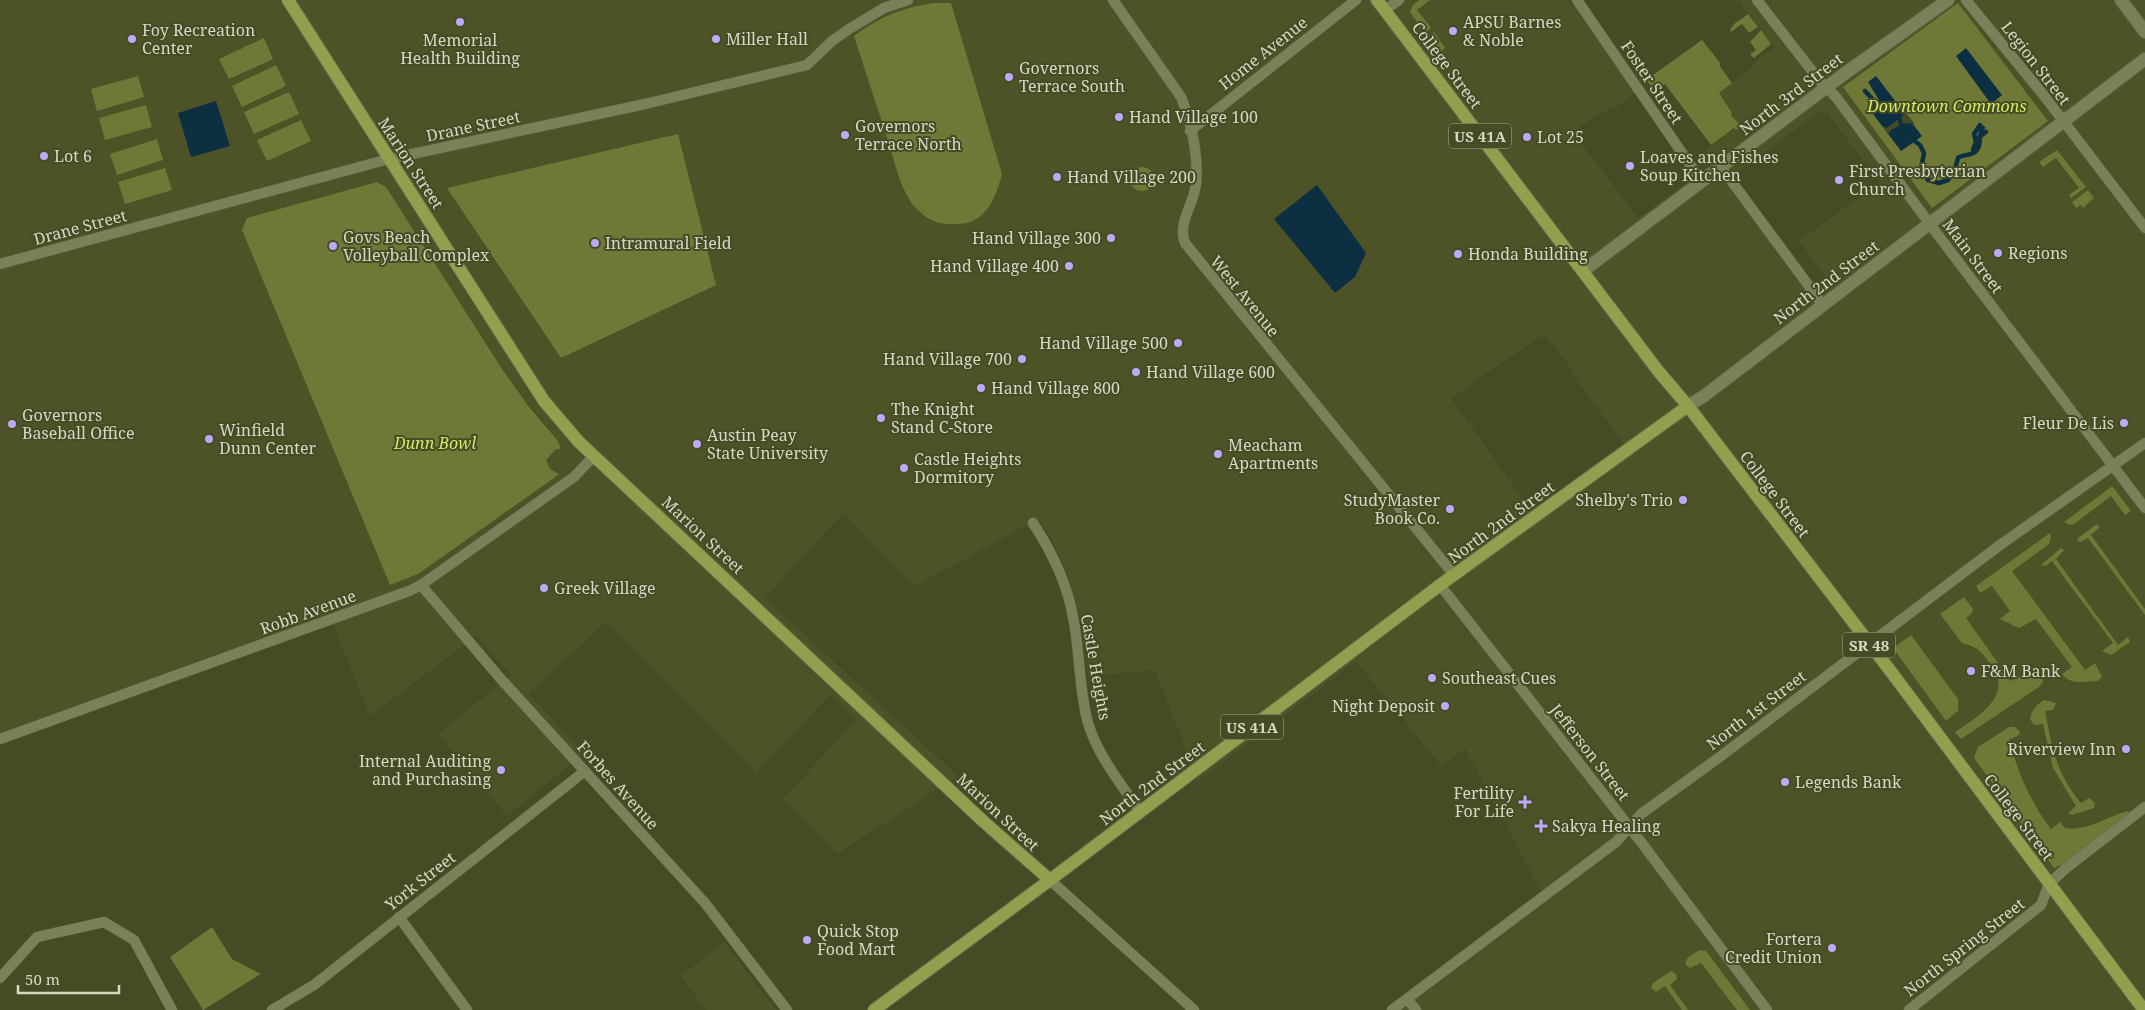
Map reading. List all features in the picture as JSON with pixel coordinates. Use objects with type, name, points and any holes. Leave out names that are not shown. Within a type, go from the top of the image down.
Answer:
[{"type":"main road","name":"Marion Street","points":[[288,0],[544,401],[579,442],[984,822],[1050,880]]},
{"type":"main road","name":"North 3rd Street","points":[[1583,271],[1948,0]]},
{"type":"main road","points":[[2121,0],[2145,32]]},
{"type":"main road","name":"College Street","points":[[1381,5],[1659,372],[1688,406],[2144,1010]]},
{"type":"main road","name":"North 2nd Street","points":[[874,1010],[1050,880],[1440,585],[1704,396],[2145,59]]},
{"type":"street","name":"Drane Street","points":[[0,264],[389,159],[645,104],[807,65],[832,41],[848,29],[884,8],[908,0]]},
{"type":"street","name":"West Avenue","points":[[1113,0],[1181,97],[1187,113],[1196,178],[1195,194],[1183,225],[1182,235],[1185,243],[1454,575]]},
{"type":"street","name":"Home Avenue","points":[[1190,130],[1356,0]]},
{"type":"street","points":[[1381,5],[1399,0]]},
{"type":"street","name":"Foster Street","points":[[1577,0],[1702,182]]},
{"type":"street","name":"Main Street","points":[[1757,0],[1827,88],[1836,96],[1929,224],[2145,508]]},
{"type":"street","name":"Legion Street","points":[[1966,0],[2145,228]]},
{"type":"street","points":[[1721,167],[1823,305]]},
{"type":"street","name":"North 1st Street","points":[[1392,1010],[1616,842],[1640,814],[1722,756],[2000,545],[2145,443]]},
{"type":"street","name":"Robb Avenue","points":[[0,739],[390,598],[421,585],[574,477],[594,456]]},
{"type":"street","name":"Castle Heights","points":[[1033,523],[1046,544],[1062,577],[1073,616],[1088,723],[1103,758],[1140,812]]},
{"type":"street","name":"Forbes Avenue","points":[[421,585],[456,627],[705,903],[787,1010]]},
{"type":"street","name":"Jefferson Street","points":[[1440,585],[1629,826],[1767,1010]]},
{"type":"street","name":"York Street","points":[[272,1010],[314,985],[585,771]]},
{"type":"street","name":"North Spring Street","points":[[1909,1010],[2041,905],[2049,884],[2065,869],[2145,807]]},
{"type":"street","name":"Marion Street","points":[[1050,880],[1194,1010]]},
{"type":"street","points":[[399,917],[467,1010]]},
{"type":"street","points":[[0,978],[37,937],[104,922],[134,940],[172,1010]]},
{"type":"street","points":[[1407,999],[1416,1010]]},
{"type":"shaded area","name":"Austin Peay State University","points":[[0,0],[1569,0],[1637,91],[1617,107],[1596,115],[1573,132],[1638,218],[1711,165],[1809,293],[1827,279],[1799,241],[1880,182],[1824,109],[1735,174],[1719,154],[1703,166],[1696,157],[1735,128],[1736,120],[1719,93],[1755,65],[1754,63],[1774,47],[1738,0],[2145,0],[2145,1010],[1402,1010],[1546,900],[1465,748],[1442,767],[1356,661],[1198,781],[1155,670],[1088,676],[1079,613],[1068,574],[1053,541],[1038,519],[915,586],[843,513],[765,598],[958,776],[837,854],[783,799],[857,719],[830,695],[756,773],[606,622],[528,694],[584,753],[507,816],[438,734],[511,675],[476,636],[370,716],[330,617],[0,734]],"holes":[[[1544,334],[1574,372],[1572,374],[1630,452],[1538,520],[1451,398]]]},
{"type":"shaded area","points":[[724,942],[776,1010],[706,1010],[681,976]]},
{"type":"green space","points":[[1419,0],[1430,0],[1417,10],[1431,28],[1425,33],[1410,12],[1413,5]]},
{"type":"green space","points":[[934,3],[951,3],[1002,174],[997,191],[983,214],[977,219],[959,224],[947,224],[932,220],[918,210],[907,195],[899,176],[854,36],[891,14]]},
{"type":"green space","name":"Downtown Commons","points":[[1958,3],[2048,121],[1932,208],[1843,87]]},
{"type":"green space","points":[[1748,14],[1758,27],[1749,33],[1742,24],[1731,32],[1730,30],[1734,24]]},
{"type":"green space","points":[[1761,30],[1771,44],[1754,58],[1750,54],[1756,50],[1750,42]]},
{"type":"green space","points":[[1434,32],[1445,48],[1440,52],[1428,36]]},
{"type":"green space","points":[[264,38],[273,59],[229,79],[219,59]]},
{"type":"green space","points":[[1702,40],[1721,64],[1719,65],[1732,83],[1719,93],[1732,113],[1731,115],[1741,126],[1736,130],[1734,128],[1711,145],[1665,84],[1655,91],[1646,80]]},
{"type":"green space","points":[[276,65],[286,86],[242,107],[232,86]]},
{"type":"green space","points":[[138,76],[144,97],[97,111],[91,89]]},
{"type":"green space","points":[[289,92],[299,114],[254,134],[244,112]]},
{"type":"green space","points":[[146,105],[152,127],[105,140],[99,118]]},
{"type":"green space","points":[[301,120],[311,141],[267,161],[257,140]]},
{"type":"green space","name":"Intramural Field","points":[[678,134],[716,285],[561,358],[447,188]]},
{"type":"green space","points":[[157,139],[163,160],[117,175],[110,154]]},
{"type":"green space","points":[[2057,150],[2086,187],[2071,198],[2069,195],[2079,188],[2056,158],[2043,167],[2039,162]]},
{"type":"green space","points":[[1142,167],[1147,168],[1153,174],[1153,184],[1147,190],[1142,191],[1137,190],[1131,184],[1130,179],[1131,174],[1137,168]]},
{"type":"green space","points":[[165,168],[172,190],[125,204],[118,182]]},
{"type":"green space","name":"Dunn Bowl","points":[[377,182],[386,187],[502,369],[529,407],[558,441],[561,449],[556,449],[546,460],[550,469],[559,474],[554,478],[418,574],[390,585],[242,230],[247,218]]},
{"type":"green space","points":[[2088,190],[2094,198],[2083,208],[2081,205],[2076,208],[2072,202]]},
{"type":"green space","points":[[2113,487],[2131,511],[2125,515],[2111,496],[2074,524],[2070,525],[2064,522]]},
{"type":"green space","points":[[2097,524],[2100,527],[2091,535],[2145,609],[2145,615],[2088,538],[2081,542],[2077,541],[2078,538]]},
{"type":"green space","points":[[2050,533],[2049,544],[2012,571],[2085,670],[2095,663],[2102,677],[2098,681],[2079,682],[2066,678],[2062,674],[2072,667],[2036,619],[2019,628],[2000,619],[2010,611],[1992,586],[1980,593],[1976,586]]},
{"type":"green space","points":[[2061,548],[2064,550],[2056,559],[2118,645],[2128,637],[2130,642],[2111,655],[2102,651],[2113,643],[2052,561],[2045,566],[2041,565]]},
{"type":"green space","points":[[1964,597],[1973,609],[1972,613],[1966,618],[1998,663],[1992,667],[1980,651],[1962,643],[1940,614]]},
{"type":"green space","points":[[1911,635],[1958,699],[1958,711],[1946,721],[1893,648]]},
{"type":"green space","points":[[2000,667],[2010,681],[2026,674],[2038,673],[2042,675],[2043,682],[2039,687],[1961,739],[1955,732],[1980,714],[1994,699],[1998,690],[1995,670]]},
{"type":"green space","points":[[2044,700],[2056,703],[2053,710],[2045,711],[2060,770],[2081,803],[2089,798],[2095,803],[2094,808],[2072,815],[2068,813],[2076,806],[2053,768],[2043,724],[2034,725],[2030,719],[2035,708]]},
{"type":"green space","points":[[2009,727],[2015,727],[2020,732],[2019,735],[2009,740],[2031,797],[2051,829],[2060,822],[2065,828],[2073,829],[2089,826],[2120,813],[2128,811],[2130,814],[2063,864],[2054,868],[1974,758],[1978,747]]},
{"type":"green space","points":[[212,927],[232,959],[261,974],[203,1010],[170,957]]},
{"type":"green space","points":[[1700,950],[1706,951],[1750,1010],[1737,1010],[1701,963],[1690,968],[1685,964],[1688,957]]},
{"type":"green space","points":[[1671,971],[1676,974],[1677,979],[1670,985],[1688,1010],[1682,1010],[1665,986],[1656,992],[1651,988],[1653,983]]},
{"type":"water","points":[[1966,48],[2002,95],[1991,104],[1956,56]]},
{"type":"water","points":[[1876,76],[1922,136],[1915,141],[1905,134],[1900,117],[1893,107],[1876,102],[1879,100],[1868,82]]},
{"type":"water","points":[[216,101],[230,146],[191,157],[178,113]]},
{"type":"water","points":[[1875,103],[1894,110],[1904,135],[1914,142],[1901,151],[1870,110],[1870,107]]},
{"type":"water","points":[[1317,185],[1366,253],[1355,277],[1335,293],[1274,219]]},
{"type":"pier","points":[[1906,113],[1915,124],[1906,123],[1892,129],[1888,134],[1882,125],[1887,128]]},
{"type":"waterway","points":[[1865,91],[1876,103],[1894,109],[1899,116],[1903,133],[1920,145],[1924,153],[1921,169],[1928,180],[1939,183],[1948,180],[1954,172],[1958,158],[1977,150],[1983,128]]},
{"type":"waterway","points":[[1973,150],[1976,142],[1974,134],[1980,125]]},
{"type":"waterway","points":[[1979,137],[1986,132]]},
{"type":"place","name":"Memorial Health Building","points":[[460,22]]},
{"type":"place","name":"APSU Barnes & Noble","points":[[1453,31]]},
{"type":"place","name":"Foy Recreation Center","points":[[132,39]]},
{"type":"place","name":"Miller Hall","points":[[716,39]]},
{"type":"place","name":"Governors Terrace South","points":[[1009,77]]},
{"type":"place","name":"Hand Village 100","points":[[1119,117]]},
{"type":"place","name":"Governors Terrace North","points":[[845,135]]},
{"type":"place","name":"Lot 25","points":[[1527,137]]},
{"type":"place","name":"Lot 6","points":[[44,156]]},
{"type":"place","name":"Loaves and Fishes Soup Kitchen","points":[[1630,166]]},
{"type":"place","name":"Hand Village 200","points":[[1057,177]]},
{"type":"place","name":"First Presbyterian Church","points":[[1839,180]]},
{"type":"place","name":"Hand Village 300","points":[[1111,238]]},
{"type":"place","name":"Intramural Field","points":[[595,243]]},
{"type":"place","name":"Govs Beach Volleyball Complex","points":[[333,246]]},
{"type":"place","name":"Regions","points":[[1998,253]]},
{"type":"place","name":"Honda Building","points":[[1458,254]]},
{"type":"place","name":"Hand Village 400","points":[[1069,266]]},
{"type":"place","name":"Hand Village 500","points":[[1178,343]]},
{"type":"place","name":"Hand Village 700","points":[[1022,359]]},
{"type":"place","name":"Hand Village 600","points":[[1136,372]]},
{"type":"place","name":"Hand Village 800","points":[[981,388]]},
{"type":"place","name":"The Knight Stand C-Store","points":[[881,418]]},
{"type":"place","name":"Fleur De Lis","points":[[2124,423]]},
{"type":"place","name":"Governors Baseball Office","points":[[12,424]]},
{"type":"place","name":"Winfield Dunn Center","points":[[209,439]]},
{"type":"place","name":"Austin Peay State University","points":[[697,444]]},
{"type":"place","name":"Meacham Apartments","points":[[1218,454]]},
{"type":"place","name":"Castle Heights Dormitory","points":[[904,468]]},
{"type":"place","name":"Shelby's Trio","points":[[1683,500]]},
{"type":"place","name":"StudyMaster Book Co.","points":[[1450,509]]},
{"type":"place","name":"Greek Village","points":[[544,588]]},
{"type":"place","name":"F&M Bank","points":[[1971,671]]},
{"type":"place","name":"Southeast Cues","points":[[1432,678]]},
{"type":"place","name":"Night Deposit","points":[[1445,706]]},
{"type":"place","name":"Riverview Inn","points":[[2126,749]]},
{"type":"place","name":"Internal Auditing and Purchasing","points":[[501,770]]},
{"type":"place","name":"Legends Bank","points":[[1785,782]]},
{"type":"place","name":"Fertility For Life","points":[[1525,802]]},
{"type":"place","name":"Sakya Healing","points":[[1541,826]]},
{"type":"place","name":"Quick Stop Food Mart","points":[[807,940]]},
{"type":"place","name":"Fortera Credit Union","points":[[1832,948]]}]
